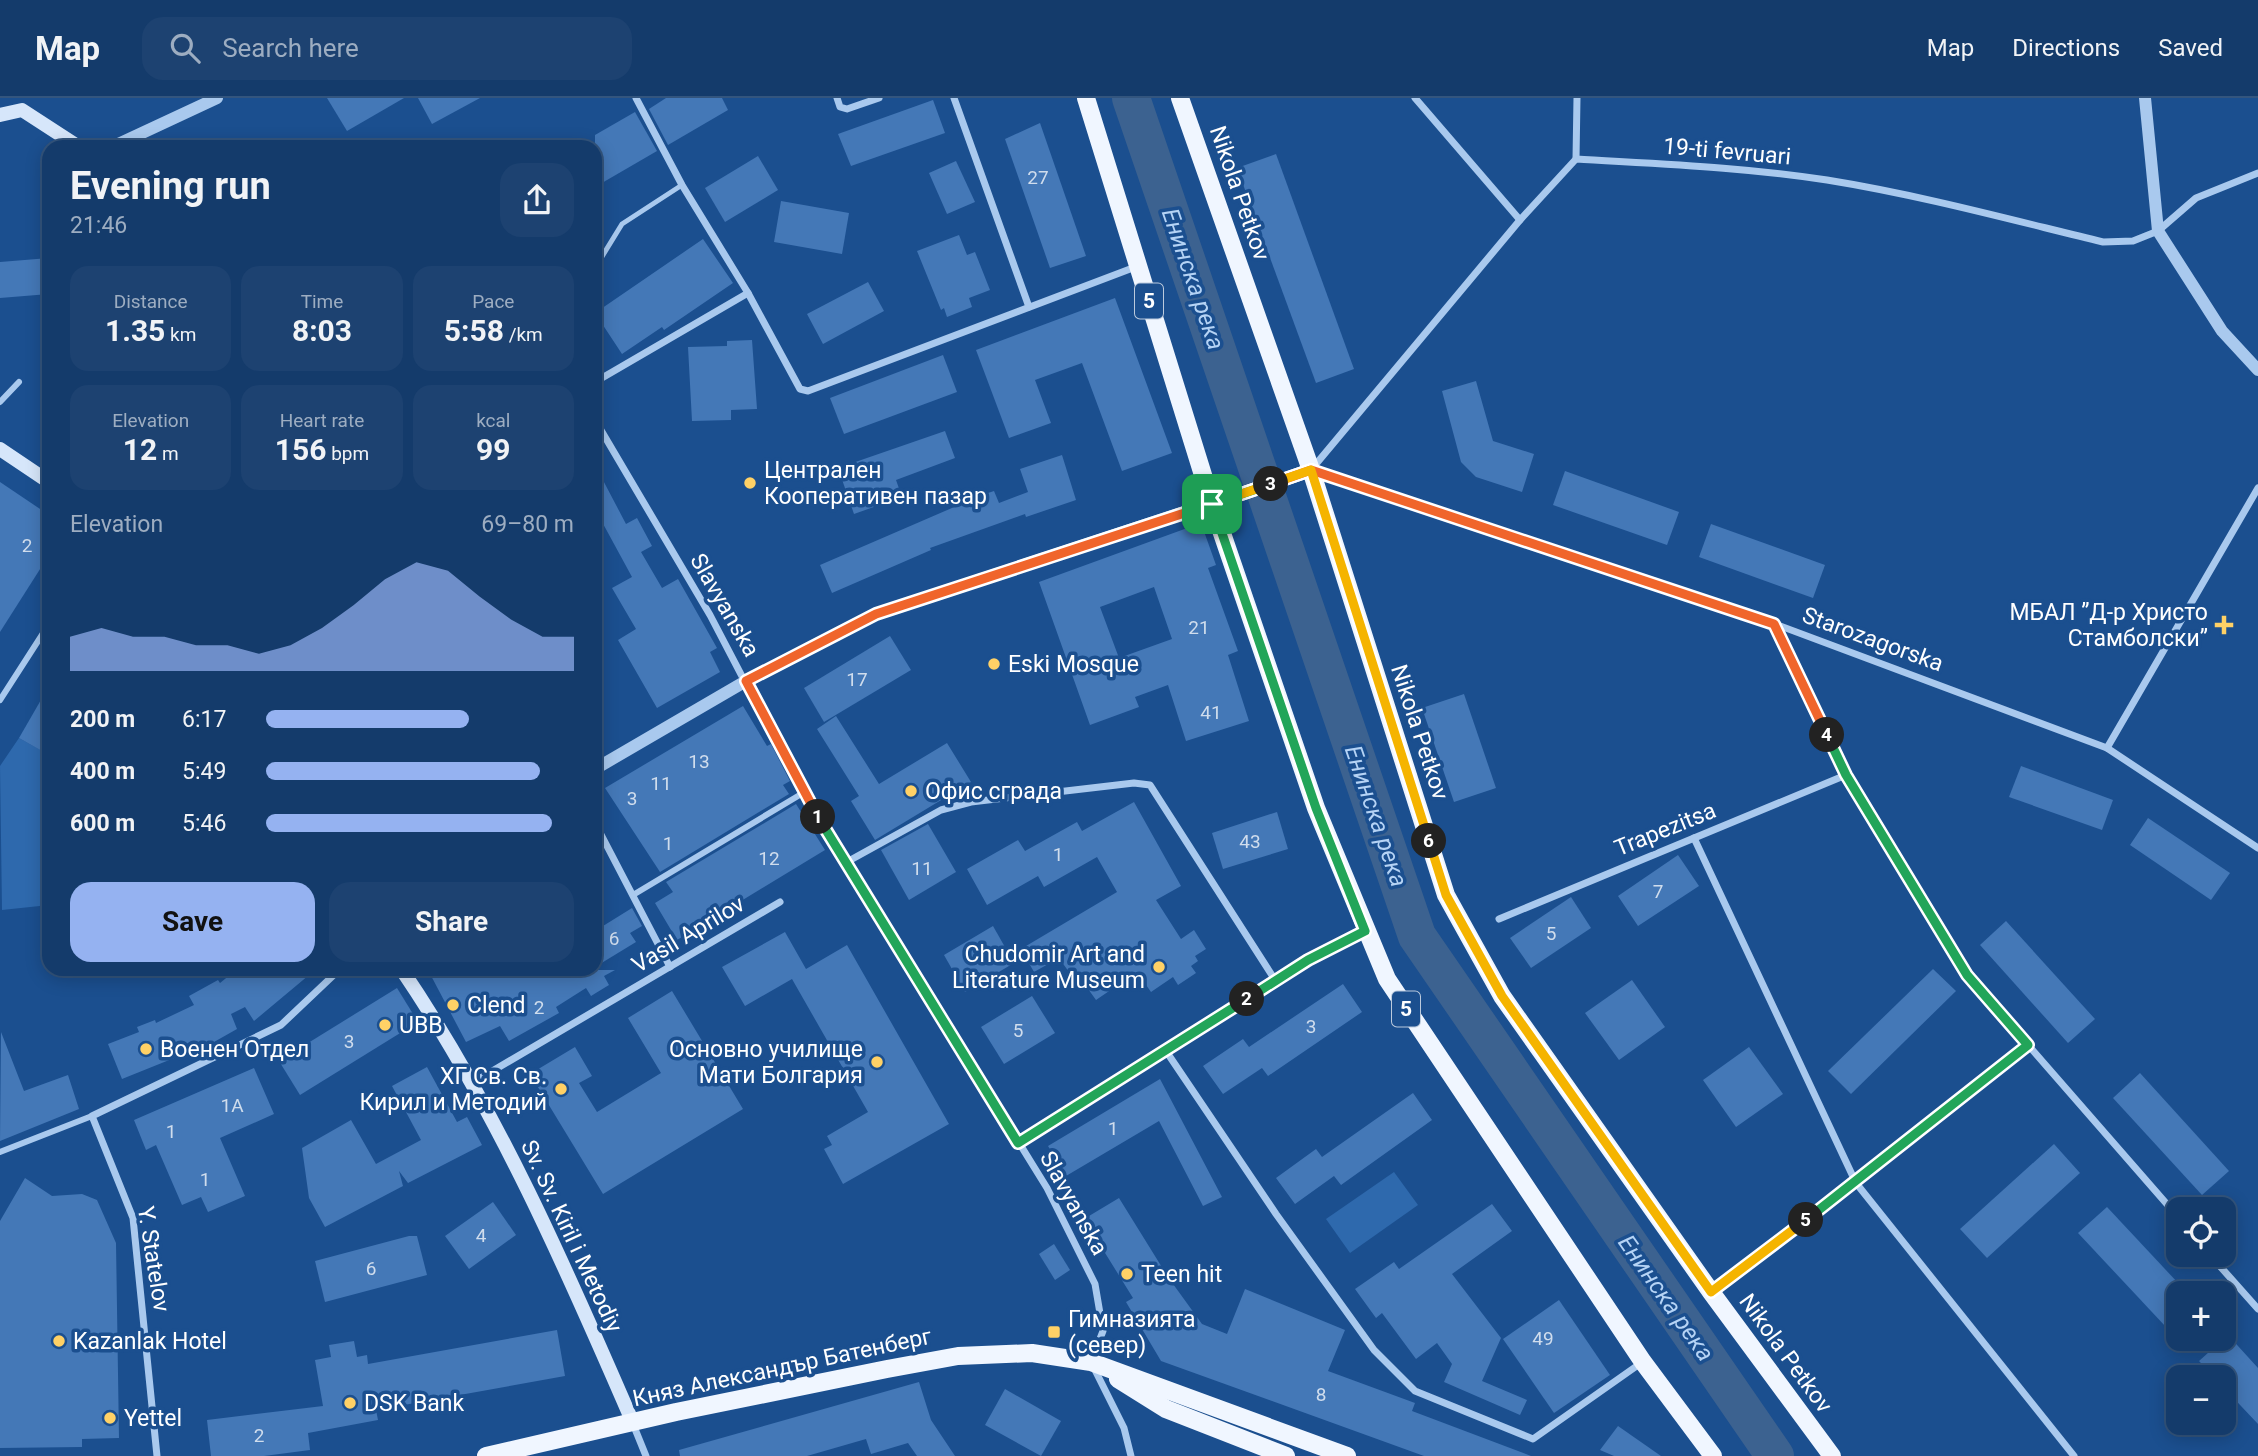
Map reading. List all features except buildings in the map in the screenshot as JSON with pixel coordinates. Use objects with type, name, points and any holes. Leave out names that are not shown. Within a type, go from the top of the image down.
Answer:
[{"type":"main road","name":"5","points":[[1086,98],[1138,266],[1221,501],[1316,808],[1387,979],[1643,1362],[1713,1456]]},
{"type":"main road","name":"Nikola Petkov","points":[[1180,98],[1311,470],[1446,895],[1502,996],[1711,1292],[1832,1456]]},
{"type":"main road","points":[[0,115],[20,104],[69,140]]},
{"type":"main road","points":[[0,449],[42,477]]},
{"type":"main road","name":"Sv. Sv. Kiril i Metodiy","points":[[406,976],[445,1033],[543,1220],[633,1423]]},
{"type":"main road","name":"Княз Александър Батенберг","points":[[486,1456],[958,1356],[1032,1353],[1091,1362],[1347,1456]]},
{"type":"main road","name":"Княз Александър Батенберг","points":[[1091,1362],[1166,1409],[1286,1456]]},
{"type":"street","points":[[127,140],[217,98]]},
{"type":"street","points":[[636,98],[682,185],[748,293],[800,389],[808,391],[1138,266]]},
{"type":"street","points":[[837,98],[840,107],[847,109],[879,98]]},
{"type":"street","points":[[954,98],[1029,307]]},
{"type":"street","points":[[1415,98],[1520,220]]},
{"type":"street","points":[[602,765],[746,681],[876,614],[1311,470],[1520,220],[1576,159],[1577,98]]},
{"type":"street","points":[[2145,98],[2158,231],[2222,331],[2258,370]]},
{"type":"street","name":"19-ti fevruari","points":[[1576,159],[1713,167],[1826,180],[2104,242],[2133,241],[2158,231],[2196,198],[2258,173]]},
{"type":"street","points":[[602,378],[748,293]]},
{"type":"street","points":[[0,402],[19,382]]},
{"type":"street","name":"Slavyanska","points":[[602,432],[746,681],[803,793],[1047,1188],[1095,1284],[1103,1331],[1091,1362]]},
{"type":"street","name":"Starozagorska","points":[[1311,470],[1774,624],[2107,748],[2258,848]]},
{"type":"street","points":[[2107,748],[2258,488]]},
{"type":"street","points":[[1774,624],[1846,775],[1967,975],[2166,1203]]},
{"type":"street","points":[[0,700],[42,635]]},
{"type":"street","name":"Trapezitsa","points":[[1499,919],[1846,775]]},
{"type":"street","points":[[845,863],[941,810],[971,802],[1134,783],[1150,785],[1275,981]]},
{"type":"street","points":[[633,895],[803,793]]},
{"type":"street","points":[[602,836],[670,967]]},
{"type":"street","points":[[1694,838],[1856,1183],[2074,1456]]},
{"type":"street","name":"Vasil Aprilov","points":[[471,1084],[780,902]]},
{"type":"street","points":[[1018,1143],[1308,960],[1365,931]]},
{"type":"street","points":[[0,1152],[92,1116],[281,1025],[334,976]]},
{"type":"street","points":[[1711,1292],[1856,1183],[2028,1045]]},
{"type":"street","points":[[1166,1051],[1276,1214],[1374,1350],[1415,1391],[1533,1439],[1643,1362]]},
{"type":"street","name":"Y. Statelov","points":[[92,1116],[133,1218],[157,1456]]},
{"type":"street","points":[[2221,1267],[2258,1309]]},
{"type":"street","points":[[1091,1362],[1124,1428],[1131,1456]]},
{"type":"street","name":"Sv. Sv. Kiril i Metodiy","points":[[633,1423],[646,1456]]},
{"type":"lane","points":[[602,257],[622,224],[682,185]]},
{"type":"shaded area","points":[[19,738],[42,751],[42,906],[2,910],[0,766]]},
{"type":"shaded area","points":[[1394,1172],[1418,1205],[1350,1253],[1326,1219]]},
{"type":"waterway","name":"Енинска река","points":[[1131,98],[1417,936],[1775,1456]]},
{"type":"place","name":"Централен Кооперативен пазар","points":[[750,483]]},
{"type":"place","name":"МБАЛ ”Д-р Христо Стамболски”","points":[[2224,625]]},
{"type":"place","name":"Eski Mosque","points":[[994,664]]},
{"type":"place","name":"Офис сграда","points":[[911,791]]},
{"type":"place","name":"Chudomir Art and Literature Museum","points":[[1159,967]]},
{"type":"place","name":"Clend","points":[[453,1005]]},
{"type":"place","name":"UBB","points":[[385,1025]]},
{"type":"place","name":"Военен Отдел","points":[[146,1049]]},
{"type":"place","name":"Основно училище Мати Болгария","points":[[877,1062]]},
{"type":"place","name":"ХГ Св. Св. Кирил и Методий","points":[[561,1089]]},
{"type":"place","name":"Teen hit","points":[[1127,1274]]},
{"type":"place","name":"Гимназията (север)","points":[[1054,1332]]},
{"type":"place","name":"Kazanlak Hotel","points":[[59,1341]]},
{"type":"place","name":"DSK Bank","points":[[350,1403]]},
{"type":"place","name":"Yettel","points":[[110,1418]]},
{"type":"route","points":[[1212,504],[876,614],[848,626],[746,681],[803,793],[1018,1143],[1308,960],[1365,931],[1316,808],[1212,504],[1311,470],[1774,624],[1846,775],[1967,975],[2028,1045],[1856,1183],[1711,1292],[1502,996],[1464,932],[1446,895],[1311,470],[1229,498],[1212,504]]}]
